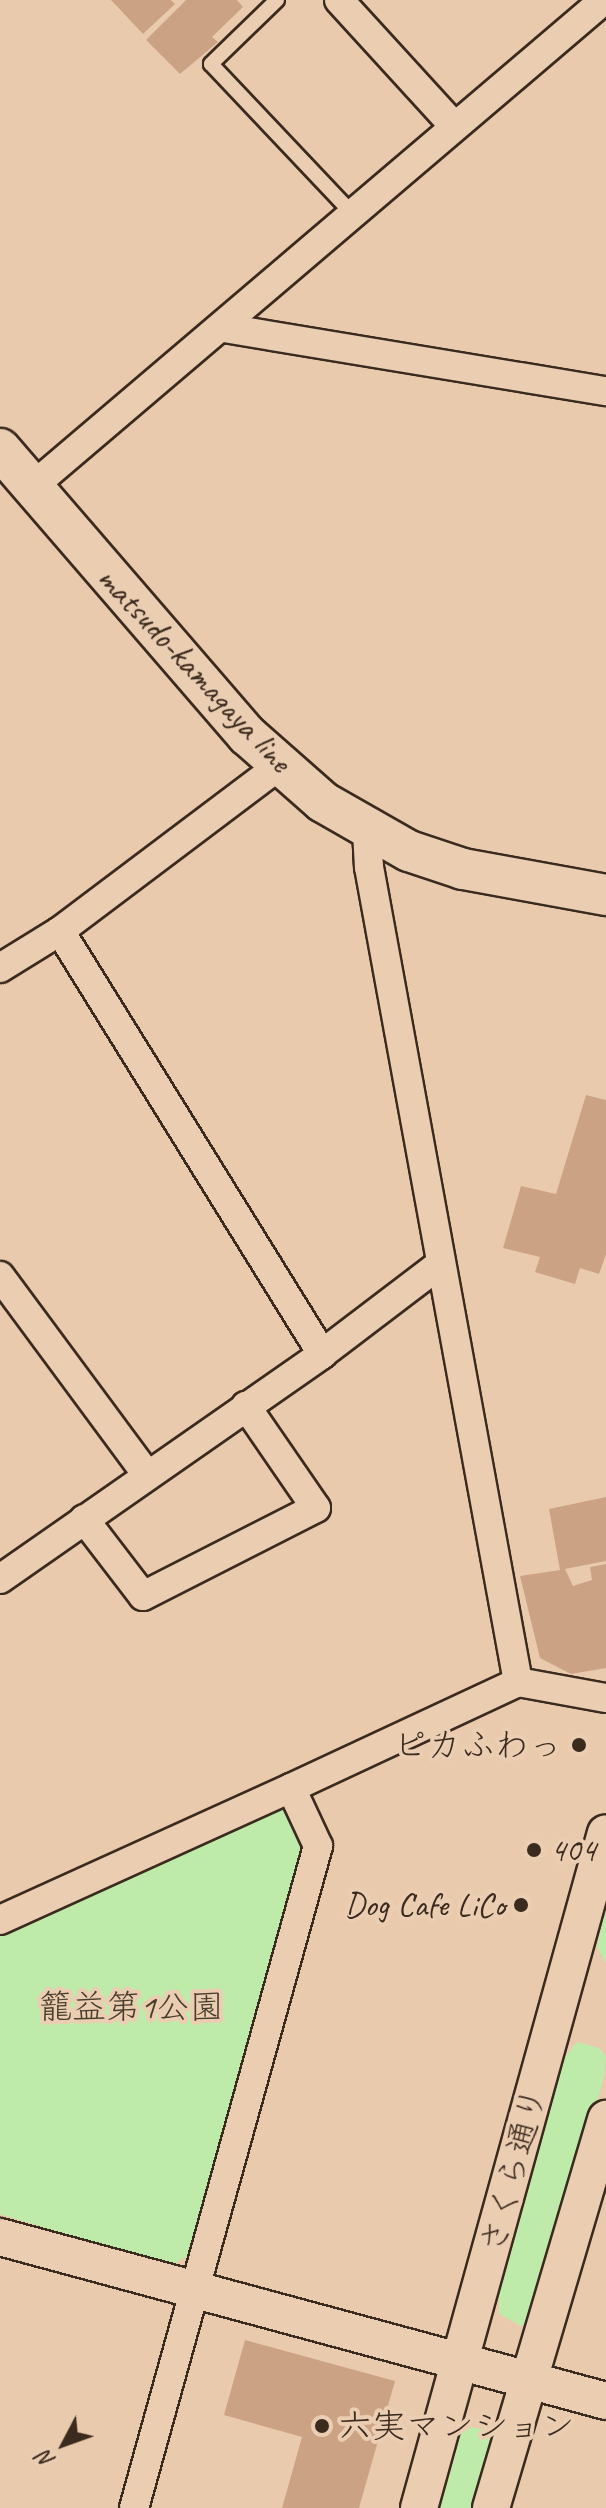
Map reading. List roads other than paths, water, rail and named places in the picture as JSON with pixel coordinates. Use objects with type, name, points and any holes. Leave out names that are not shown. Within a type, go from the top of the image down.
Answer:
[{"type":"main road","name":"matsudo-kamagaya line","points":[[0,449],[216,700],[279,766],[367,830],[463,869],[606,895]]},
{"type":"street","points":[[339,0],[454,126]]},
{"type":"street","points":[[32,487],[224,328],[351,212],[604,0]]},
{"type":"street","points":[[224,328],[606,391]]},
{"type":"street","points":[[0,968],[60,931],[279,766]]},
{"type":"street","points":[[367,830],[369,867],[518,1682]]},
{"type":"street","points":[[60,931],[322,1354]]},
{"type":"street","points":[[0,1579],[322,1354],[440,1264]]},
{"type":"street","points":[[3,1287],[147,1475]]},
{"type":"street","points":[[84,1519],[143,1596],[316,1508],[246,1406]]},
{"type":"street","points":[[0,1920],[518,1682],[606,1698]]},
{"type":"street","points":[[134,2508],[318,1846],[291,1788]]},
{"type":"street","name":"さくら通り","points":[[419,2508],[606,1833]]},
{"type":"street","name":"さくら通り","points":[[491,2508],[526,2379],[606,2119]]},
{"type":"street","points":[[0,2237],[606,2401]]},
{"type":"lane","points":[[277,0],[211,64],[351,212]]},
{"type":"place","name":"ピカふわっ","points":[[579,1745]]},
{"type":"place","name":"404","points":[[534,1850]]},
{"type":"place","name":"Dog Cafe LiCo","points":[[521,1905]]},
{"type":"place","name":"六実マンション","points":[[322,2426]]},
{"type":"park label","name":"籠益第1公園","points":[[131,2007]]}]
